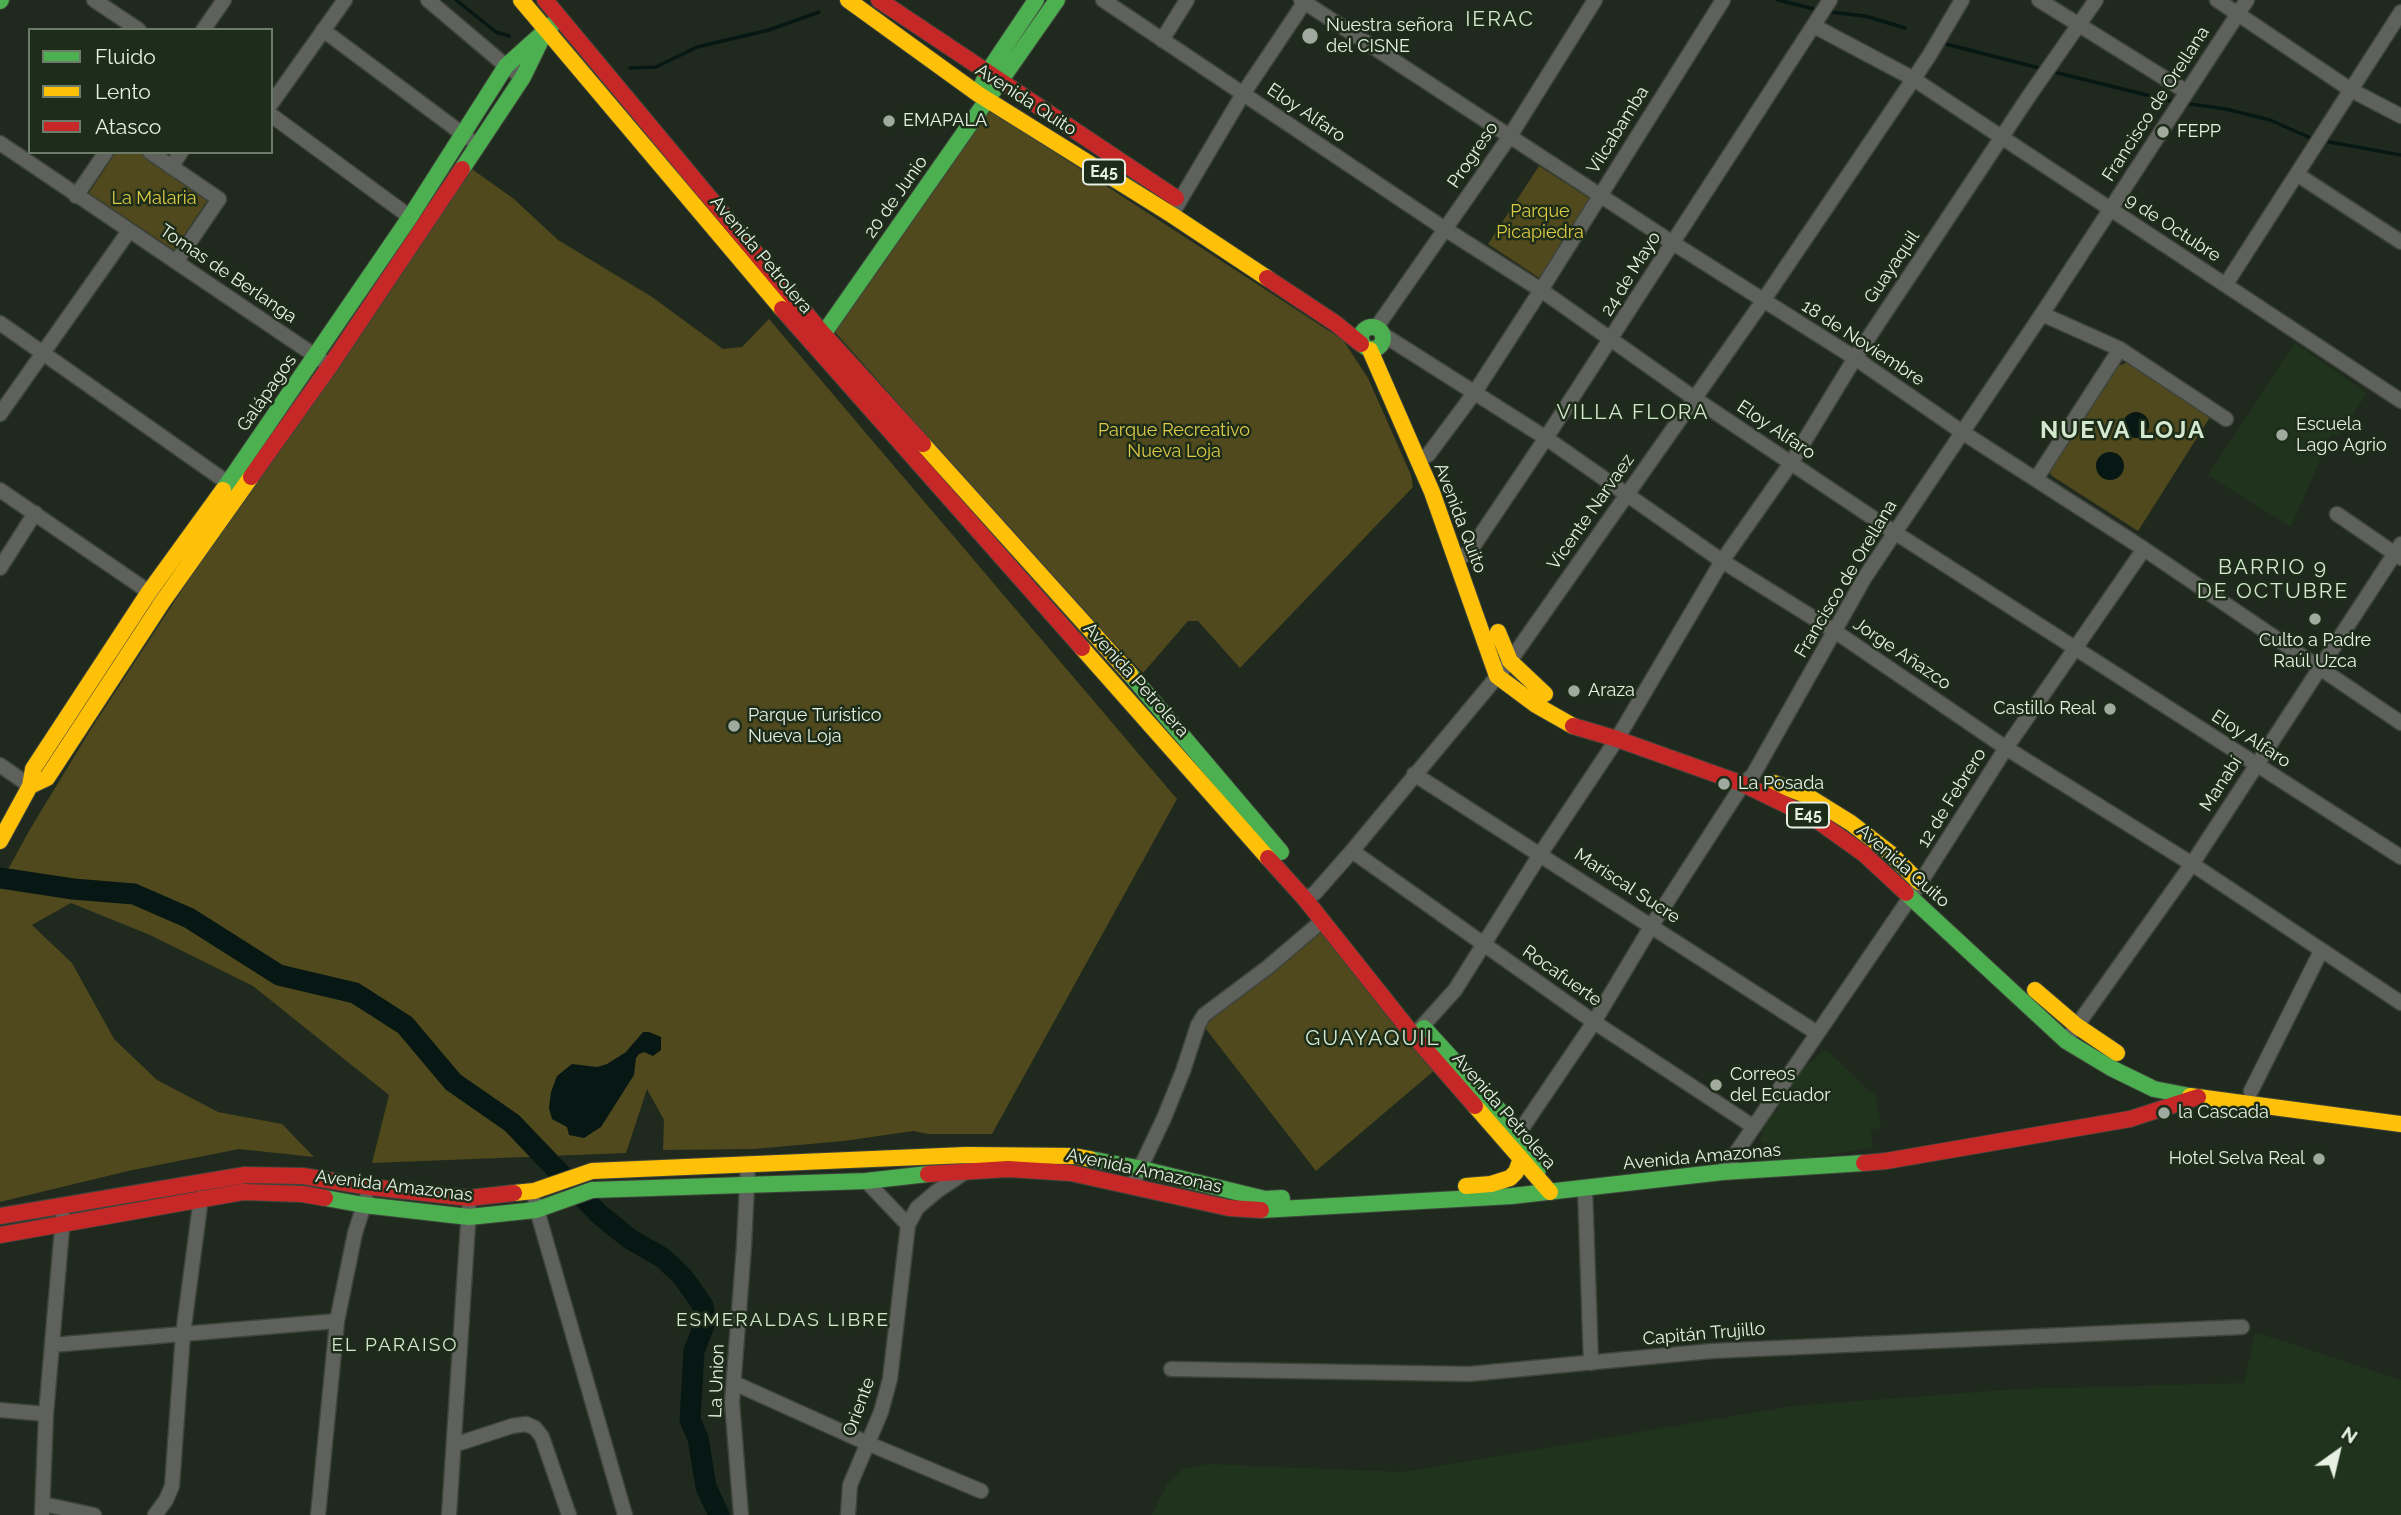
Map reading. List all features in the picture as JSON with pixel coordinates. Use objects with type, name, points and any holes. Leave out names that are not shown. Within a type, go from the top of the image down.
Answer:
[{"type":"main road","name":"Avenida Petrolera","points":[[521,0],[816,337],[1131,676],[1520,1161],[1550,1192]]},
{"type":"main road","name":"Avenida Petrolera","points":[[545,0],[816,337]]},
{"type":"main road","name":"Avenida Quito","points":[[848,0],[982,96],[1181,208]]},
{"type":"main road","name":"Avenida Quito","points":[[879,0],[1181,208],[1335,323],[1373,338],[1428,456],[1462,556],[1497,676],[1536,705],[1574,727],[1748,780]]},
{"type":"main road","name":"20 de Junio","points":[[816,337],[982,96],[1036,0]]},
{"type":"main road","name":"20 de Junio","points":[[993,77],[1057,0]]},
{"type":"main road","name":"Galápagos","points":[[0,841],[30,786],[33,769],[149,592],[228,483],[410,217],[506,66],[560,17]]},
{"type":"main road","name":"Galápagos","points":[[30,786],[47,778],[163,601],[330,366],[424,227],[475,145],[523,77],[546,30]]},
{"type":"main road","points":[[1213,223],[1373,338]]},
{"type":"main road","name":"Avenida Quito","points":[[1373,338],[1432,492],[1510,661],[1544,694],[1581,712],[1614,721],[1748,780],[1815,819],[1920,890],[2066,1041],[2111,1068],[2154,1088],[2198,1097],[2401,1124]]},
{"type":"main road","name":"Avenida Petrolera","points":[[1310,896],[1322,921],[1418,1031],[1519,1132],[1550,1192]]},
{"type":"main road","points":[[2028,983],[2077,1026],[2116,1052],[2158,1073]]},
{"type":"main road","points":[[2194,1080],[2251,1091],[2401,1109]]},
{"type":"main road","name":"Avenida Amazonas","points":[[0,1234],[243,1192],[302,1194],[364,1205],[469,1217],[542,1208],[592,1190],[866,1181],[968,1170],[1008,1169],[1071,1173],[1229,1208],[1259,1210],[1550,1192],[1723,1172],[1886,1161],[2130,1119],[2198,1097]]},
{"type":"main road","name":"Avenida Amazonas","points":[[0,1216],[245,1175],[303,1176],[370,1187],[469,1198],[540,1189],[592,1171],[1005,1154],[1074,1156],[1138,1168],[1265,1199],[1491,1184],[1510,1178],[1516,1172],[1520,1161]]},
{"type":"street","points":[[94,0],[136,28]]},
{"type":"street","points":[[204,28],[223,0]]},
{"type":"street","points":[[273,101],[345,0]]},
{"type":"street","points":[[428,0],[506,66],[523,77]]},
{"type":"street","name":"Eloy Alfaro","points":[[1103,0],[1445,229],[1541,290],[1694,398],[1895,532],[2401,857]]},
{"type":"street","points":[[1162,40],[1187,0]]},
{"type":"street","name":"Progreso","points":[[1373,338],[1510,136],[1595,0]]},
{"type":"street","name":"Vilcabamba","points":[[1428,456],[1475,392],[1541,290],[1723,0]]},
{"type":"street","name":"24 de Mayo","points":[[1462,556],[1612,340],[1830,0]]},
{"type":"street","name":"Vicente Narvaez","points":[[1310,896],[1352,851],[1510,661],[1763,301],[1929,56],[1962,0]]},
{"type":"street","points":[[2039,0],[2187,92]]},
{"type":"street","name":"Guayaquil","points":[[1418,1031],[1455,990],[1617,739],[1614,721],[1791,463],[1855,358],[2053,60],[2096,0]]},
{"type":"street","points":[[2217,0],[2351,90],[2401,116]]},
{"type":"street","name":"Francisco de Orellana","points":[[1509,1147],[1594,1022],[1652,925],[1748,780],[1865,578],[2042,314],[2247,0]]},
{"type":"street","points":[[1181,208],[1243,94],[1304,1]]},
{"type":"street","name":"18 de Noviembre","points":[[1304,1],[1673,243],[1855,358],[2401,723]]},
{"type":"street","points":[[2226,284],[2401,12]]},
{"type":"street","name":"9 de Octubre","points":[[1814,26],[1912,78],[2401,401]]},
{"type":"street","points":[[323,30],[475,145]]},
{"type":"street","points":[[273,116],[410,217]]},
{"type":"street","name":"Tomas de Berlanga","points":[[0,143],[330,366]]},
{"type":"street","points":[[76,196],[105,154]]},
{"type":"street","points":[[153,154],[219,199],[176,262]]},
{"type":"street","points":[[171,167],[180,154]]},
{"type":"street","points":[[2298,175],[2401,243]]},
{"type":"street","points":[[0,414],[129,231]]},
{"type":"street","points":[[2042,314],[2120,349],[2227,419]]},
{"type":"street","points":[[0,323],[228,483]]},
{"type":"street","name":"Jorge Añazco","points":[[1373,338],[1475,392],[1546,438],[1722,561],[1836,632],[2006,748],[2192,864],[2401,1003]]},
{"type":"street","points":[[2036,479],[2120,349]]},
{"type":"street","points":[[0,490],[163,601]]},
{"type":"street","points":[[0,568],[36,513]]},
{"type":"street","points":[[2337,514],[2399,552]]},
{"type":"street","name":"12 de Febrero","points":[[1723,1172],[1817,1033],[1920,890],[2006,748],[2144,549]]},
{"type":"street","name":"Manabí","points":[[2066,1041],[2192,864],[2399,552]]},
{"type":"street","points":[[0,765],[30,786]]},
{"type":"street","name":"Mariscal Sucre","points":[[1414,774],[1541,853],[1817,1033]]},
{"type":"street","name":"Rocafuerte","points":[[1352,851],[1594,1022],[1754,1127]]},
{"type":"street","points":[[1133,1187],[1138,1168],[1184,1071],[1198,1025],[1204,1015],[1268,967],[1322,921]]},
{"type":"street","points":[[2251,1091],[2321,951]]},
{"type":"street","name":"La Union","points":[[741,1515],[732,1402],[748,1164]]},
{"type":"street","points":[[866,1181],[908,1225],[917,1208],[968,1170]]},
{"type":"street","points":[[318,1515],[337,1321],[355,1233],[370,1187]]},
{"type":"street","points":[[1585,1188],[1591,1363]]},
{"type":"street","points":[[540,1189],[542,1208],[625,1515]]},
{"type":"street","points":[[155,1515],[172,1486],[183,1334],[201,1198]]},
{"type":"street","points":[[449,1515],[469,1198]]},
{"type":"street","points":[[62,1206],[64,1224],[46,1414],[43,1510],[94,1515]]},
{"type":"street","name":"Oriente","points":[[848,1515],[850,1485],[881,1412],[890,1379],[908,1225]]},
{"type":"street","points":[[52,1345],[337,1321]]},
{"type":"street","name":"Capitán Trujillo","points":[[1171,1369],[1469,1374],[1712,1351],[2242,1327]]},
{"type":"street","points":[[734,1383],[867,1444],[981,1491]]},
{"type":"street","points":[[0,1410],[46,1414]]},
{"type":"street","points":[[454,1444],[512,1426],[526,1424],[535,1428],[542,1437],[569,1515]]},
{"type":"shaded area","name":"Escuela Lago Agrio","points":[[2295,343],[2367,393],[2340,435],[2331,435],[2291,527],[2208,475]]},
{"type":"shaded area","points":[[2136,412],[2145,416],[2149,425],[2145,434],[2136,438],[2127,434],[2123,425],[2127,416]]},
{"type":"shaded area","points":[[2110,452],[2120,456],[2124,466],[2120,476],[2110,480],[2100,476],[2096,466],[2100,456]]},
{"type":"shaded area","points":[[643,1032],[661,1037],[661,1050],[653,1056],[644,1052],[639,1054],[634,1075],[601,1127],[584,1138],[569,1135],[567,1127],[552,1119],[549,1108],[557,1076],[572,1064],[597,1067],[607,1064],[626,1052]]},
{"type":"shaded area","points":[[1827,1050],[1870,1092],[1875,1091],[1881,1128],[1870,1130],[1873,1148],[1766,1164],[1768,1144],[1760,1142],[1765,1115],[1779,1109],[1778,1102],[1801,1064],[1812,1062]]},
{"type":"shaded area","points":[[2255,1332],[2401,1380],[2401,1515],[1152,1515],[1167,1485],[1183,1469],[1207,1464],[1402,1472],[1793,1406],[2017,1389],[2244,1383]]},
{"type":"green space","name":"Parque Recreativo Nueva Loja","points":[[988,109],[1343,340],[1368,378],[1411,475],[1413,487],[1240,668],[1198,621],[1188,621],[1143,673],[1065,592],[834,331]]},
{"type":"green space","name":"La Malaria","points":[[115,154],[144,154],[209,198],[174,250],[89,193]]},
{"type":"green space","points":[[462,162],[514,199],[558,240],[652,297],[723,349],[742,347],[769,319],[1177,799],[992,1134],[928,1134],[913,1131],[844,1141],[754,1149],[663,1150],[664,1120],[647,1089],[626,1153],[372,1163],[389,1095],[253,986],[150,935],[71,903],[32,925],[72,963],[114,1039],[157,1080],[218,1112],[282,1124],[314,1157],[239,1149],[128,1171],[0,1202],[0,884],[89,732]]},
{"type":"green space","name":"Parque Picapiedra","points":[[1539,166],[1592,200],[1541,279],[1488,244]]},
{"type":"green space","points":[[2131,361],[2212,414],[2138,531],[2052,476],[2047,469],[2115,367]]},
{"type":"green space","points":[[1319,928],[1436,1069],[1316,1171],[1202,1024]]},
{"type":"waterway","points":[[456,0],[496,32],[509,36]]},
{"type":"waterway","points":[[1778,0],[1818,10]]},
{"type":"waterway","points":[[630,68],[656,67],[697,47],[769,30],[819,12]]},
{"type":"waterway","points":[[1829,12],[1865,16],[1905,28]]},
{"type":"waterway","points":[[1942,43],[2043,69]]},
{"type":"waterway","points":[[2050,71],[2175,102]]},
{"type":"waterway","points":[[2183,103],[2226,109],[2270,120],[2313,139]]},
{"type":"waterway","points":[[2324,141],[2401,155]]},
{"type":"waterway","points":[[0,878],[73,889],[134,894],[189,918],[279,975],[355,993],[405,1025],[453,1082],[512,1123],[599,1214],[630,1239],[663,1258],[682,1276],[703,1306],[705,1323],[694,1351],[690,1420],[698,1438],[706,1487],[719,1515]]},
{"type":"traffic: fast","points":[[982,85],[987,73],[1036,0]]},
{"type":"traffic: fast","points":[[817,343],[1057,0]]},
{"type":"traffic: fast","points":[[223,490],[410,217],[506,66],[555,22]]},
{"type":"traffic: fast","points":[[462,169],[523,77],[541,40]]},
{"type":"traffic: fast","points":[[1372,327],[1380,330],[1383,338],[1380,346],[1372,349],[1364,346],[1361,338],[1364,330],[1372,327]]},
{"type":"traffic: fast","points":[[1130,674],[1281,852]]},
{"type":"traffic: fast","points":[[1906,893],[2066,1041],[2111,1068],[2154,1089],[2190,1096]]},
{"type":"traffic: fast","points":[[1424,1028],[1519,1132],[1538,1170]]},
{"type":"traffic: fast","points":[[1090,1159],[1265,1199],[1282,1198]]},
{"type":"traffic: fast","points":[[1261,1210],[1512,1196],[1723,1172],[1864,1163]]},
{"type":"traffic: fast","points":[[325,1198],[469,1217],[536,1210],[592,1190],[866,1181],[928,1174]]},
{"type":"traffic: slow","points":[[521,0],[782,309]]},
{"type":"traffic: slow","points":[[848,0],[978,94],[1172,215],[1267,278]]},
{"type":"traffic: slow","points":[[1370,350],[1432,492],[1497,676],[1536,705],[1573,726]]},
{"type":"traffic: slow","points":[[923,444],[1130,674]]},
{"type":"traffic: slow","points":[[30,786],[47,778],[163,601],[251,477]]},
{"type":"traffic: slow","points":[[0,841],[30,786],[33,769],[149,592],[223,490]]},
{"type":"traffic: slow","points":[[1498,632],[1510,661],[1545,694]]},
{"type":"traffic: slow","points":[[1082,648],[1268,858]]},
{"type":"traffic: slow","points":[[1774,783],[1806,795],[1851,823],[1890,853],[1919,882]]},
{"type":"traffic: slow","points":[[2035,990],[2077,1026],[2117,1053]]},
{"type":"traffic: slow","points":[[2190,1096],[2401,1124]]},
{"type":"traffic: slow","points":[[1475,1106],[1550,1192]]},
{"type":"traffic: slow","points":[[514,1193],[534,1191],[592,1171],[966,1155],[1074,1156],[1090,1159]]},
{"type":"traffic: slow","points":[[1466,1186],[1491,1184],[1510,1178],[1516,1172],[1520,1161]]},
{"type":"traffic: jam","points":[[545,0],[824,335],[923,444]]},
{"type":"traffic: jam","points":[[879,0],[1176,198]]},
{"type":"traffic: jam","points":[[251,477],[330,366],[462,169]]},
{"type":"traffic: jam","points":[[1267,278],[1335,323],[1361,344]]},
{"type":"traffic: jam","points":[[782,309],[1082,648]]},
{"type":"traffic: jam","points":[[1573,726],[1743,784],[1815,819],[1864,854],[1906,893]]},
{"type":"traffic: jam","points":[[1268,858],[1305,899],[1414,1036],[1475,1106]]},
{"type":"traffic: jam","points":[[1864,1163],[2130,1119],[2198,1097]]},
{"type":"traffic: jam","points":[[928,1174],[1008,1169],[1071,1173],[1229,1208],[1261,1210]]},
{"type":"traffic: jam","points":[[0,1216],[245,1175],[303,1176],[370,1187],[469,1198],[514,1193]]},
{"type":"traffic: jam","points":[[0,1235],[243,1192],[302,1194],[325,1198]]},
{"type":"place","name":"Nuestra señora del CISNE","points":[[1310,36]]},
{"type":"place","name":"EMAPALA","points":[[889,121]]},
{"type":"place","name":"FEPP","points":[[2163,132]]},
{"type":"place","name":"Escuela Lago Agrio","points":[[2282,435]]},
{"type":"place","name":"Culto a Padre Raúl Uzca","points":[[2315,619]]},
{"type":"place","name":"Araza","points":[[1574,691]]},
{"type":"place","name":"Castillo Real","points":[[2110,709]]},
{"type":"place","name":"Parque Turístico Nueva Loja","points":[[734,726]]},
{"type":"place","name":"La Posada","points":[[1724,784]]},
{"type":"place","name":"Correos del Ecuador","points":[[1716,1085]]},
{"type":"place","name":"la Cascada","points":[[2164,1113]]},
{"type":"place","name":"Hotel Selva Real","points":[[2319,1159]]},
{"type":"district","name":"IERAC","points":[[1500,20]]},
{"type":"district","name":"VILLA FLORA","points":[[1633,413]]},
{"type":"district","name":"NUEVA LOJA","points":[[2123,431]]},
{"type":"district","name":"BARRIO 9 DE OCTUBRE","points":[[2273,580]]},
{"type":"district","name":"GUAYAQUIL","points":[[1373,1039]]},
{"type":"district","name":"ESMERALDAS LIBRE","points":[[783,1320]]},
{"type":"district","name":"EL PARAISO","points":[[395,1345]]}]
